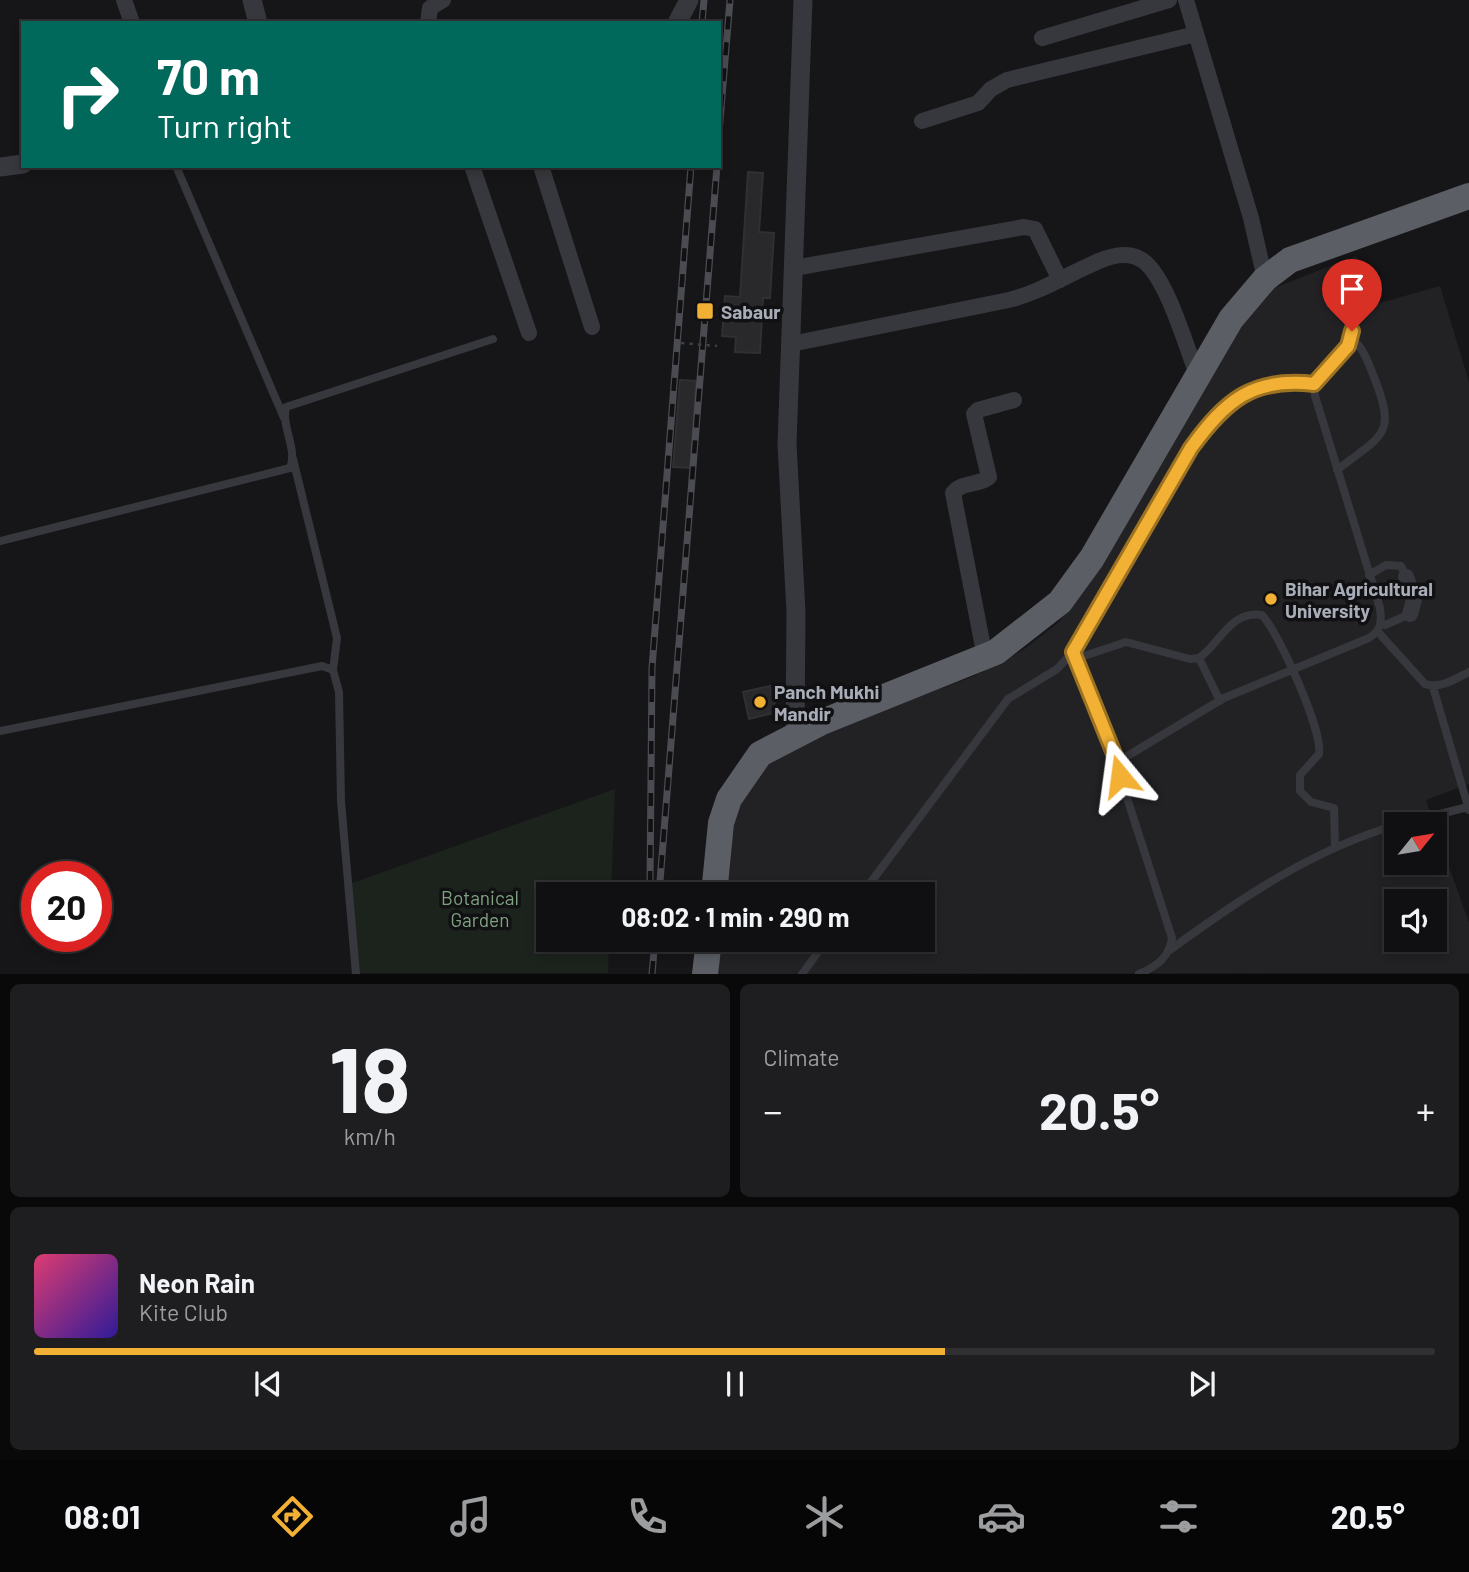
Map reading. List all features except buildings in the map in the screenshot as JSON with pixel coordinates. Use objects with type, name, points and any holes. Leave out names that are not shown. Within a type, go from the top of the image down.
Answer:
[{"type":"highway","points":[[715,882],[721,824],[729,799],[760,754],[796,734],[985,657],[1037,622],[1068,591],[1092,558],[1231,319],[1265,279],[1290,260],[1469,196]]},
{"type":"highway","points":[[705,974],[708,952]]},
{"type":"street","points":[[124,0],[131,21]]},
{"type":"street","points":[[252,0],[257,21]]},
{"type":"street","points":[[428,21],[430,8],[443,0]]},
{"type":"street","points":[[678,21],[689,0]]},
{"type":"street","points":[[796,734],[796,612],[787,444],[803,0]]},
{"type":"street","points":[[1042,38],[1169,0]]},
{"type":"street","points":[[1186,0],[1251,218],[1265,279]]},
{"type":"street","points":[[922,121],[978,103],[991,89],[1007,80],[1196,34]]},
{"type":"street","points":[[0,167],[21,164]]},
{"type":"street","points":[[473,168],[528,332]]},
{"type":"street","points":[[542,168],[592,327]]},
{"type":"street","points":[[794,268],[1024,227],[1035,229],[1041,236],[1060,280]]},
{"type":"street","points":[[791,344],[1009,300],[1111,256],[1139,258],[1150,265],[1159,279],[1197,374]]},
{"type":"street","points":[[985,657],[953,493],[962,486],[985,481],[989,477],[974,414],[1014,400]]},
{"type":"street","points":[[1406,577],[1414,600],[1410,614]]},
{"type":"lane","points":[[177,168],[285,421],[337,638],[333,670],[339,692],[341,801],[356,974]]},
{"type":"lane","points":[[1338,286],[1352,339],[1364,354],[1386,408],[1387,419],[1373,442],[1338,470]]},
{"type":"lane","points":[[285,421],[286,407],[296,402],[493,339]]},
{"type":"lane","points":[[1314,384],[1352,339]]},
{"type":"lane","points":[[871,882],[1008,699],[1057,669],[1074,655],[1191,448],[1217,414],[1249,392],[1269,384],[1284,380],[1314,384]]},
{"type":"lane","points":[[1119,766],[1131,752],[1220,701],[1378,632],[1382,623],[1314,384]]},
{"type":"lane","points":[[0,541],[279,472],[290,468],[293,459]]},
{"type":"lane","points":[[1369,575],[1385,565],[1401,566],[1406,577]]},
{"type":"lane","points":[[1074,655],[1136,642],[1190,659],[1199,658],[1226,627],[1254,614],[1262,615],[1293,670],[1320,748],[1319,754],[1300,775],[1300,791],[1311,802],[1334,808],[1335,846]]},
{"type":"lane","points":[[1382,623],[1385,625],[1410,614]]},
{"type":"lane","points":[[1378,632],[1416,676],[1433,687],[1469,809],[1447,814]]},
{"type":"lane","points":[[1074,655],[1119,766],[1120,776],[1170,924],[1170,950]]},
{"type":"lane","points":[[1199,658],[1220,701]]},
{"type":"lane","points":[[0,731],[322,666],[333,670]]},
{"type":"lane","points":[[1433,687],[1469,672]]},
{"type":"lane","points":[[1139,974],[1159,969],[1170,950],[1293,868],[1335,846],[1384,830]]},
{"type":"lane","points":[[802,974],[818,952]]},
{"type":"path","points":[[681,343],[717,346]]},
{"type":"shaded area","name":"Bihar Agricultural University","points":[[1356,256],[1363,272],[1362,308],[1440,286],[1469,382],[1469,784],[1426,800],[1430,812],[1384,812],[1384,875],[1447,875],[1447,861],[1469,923],[1469,973],[715,974],[717,952],[935,952],[935,882],[723,882],[729,824],[769,760],[811,736],[972,677],[1023,650],[1059,622],[1261,293]]},
{"type":"green space","name":"Botanical Garden","points":[[615,789],[611,882],[536,882],[536,952],[609,952],[608,973],[353,973],[344,886]]},
{"type":"railway","points":[[702,21],[704,0]]},
{"type":"railway","points":[[721,109],[730,0]]},
{"type":"railway","points":[[650,882],[652,668],[691,168]]},
{"type":"railway","points":[[660,882],[717,168]]},
{"type":"railway","points":[[652,974],[654,952]]},
{"type":"place","name":"Sabaur","points":[[705,311]]},
{"type":"place","name":"Bihar Agricultural University","points":[[1271,599]]},
{"type":"place","name":"Panch Mukhi Mandir","points":[[760,702]]},
{"type":"route","points":[[1120,776],[1119,766],[1073,652],[1206,426],[1227,405],[1269,384],[1284,380],[1314,384],[1348,346],[1352,331]]}]
